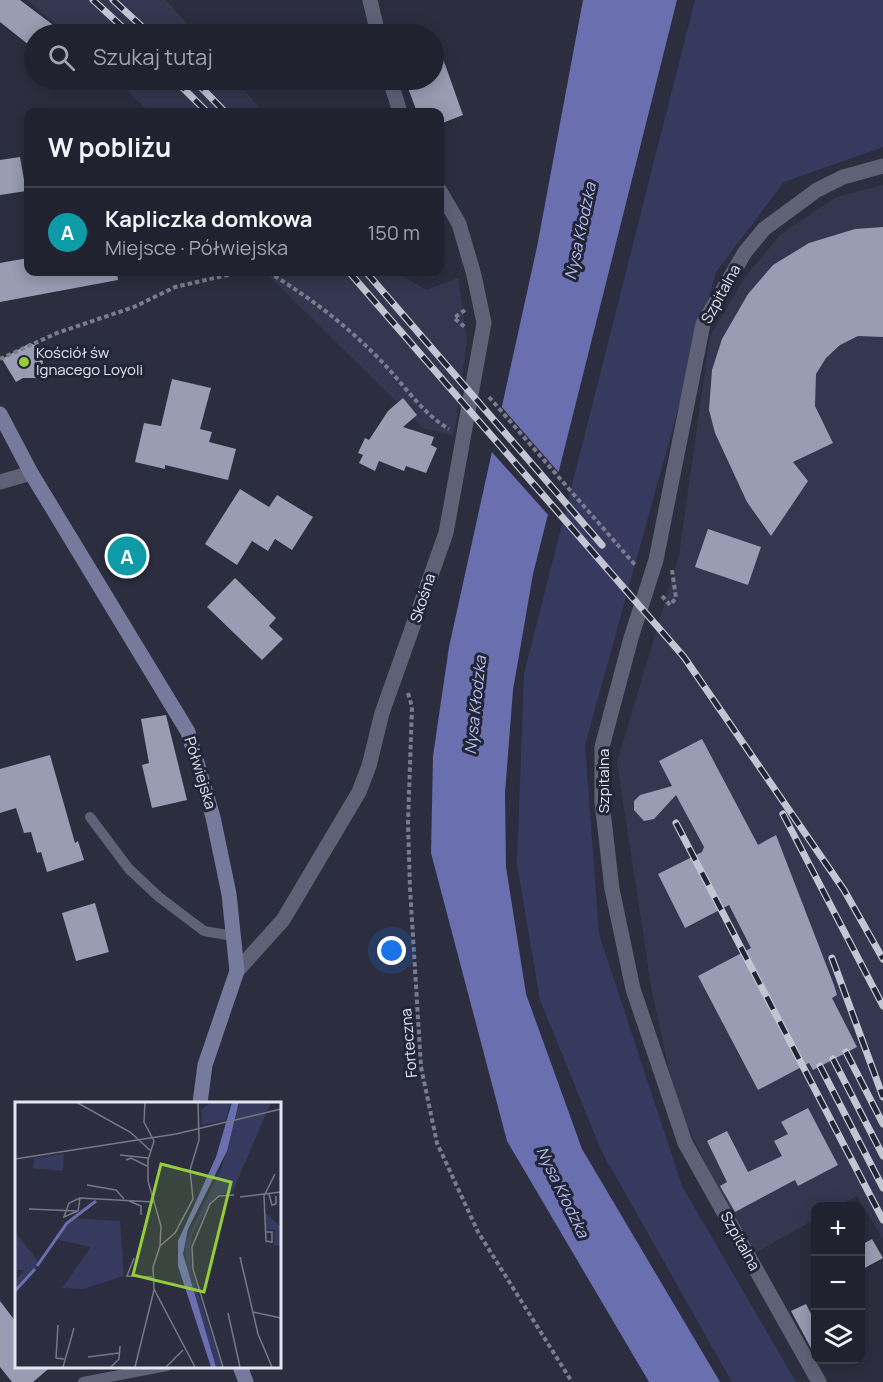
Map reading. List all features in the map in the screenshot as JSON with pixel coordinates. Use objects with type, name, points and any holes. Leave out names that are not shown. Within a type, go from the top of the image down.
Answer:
[{"type":"street","points":[[370,0],[376,24]]},
{"type":"street","points":[[393,90],[399,108]]},
{"type":"street","name":"Szpitalna","points":[[819,1382],[681,1132],[633,989],[612,889],[602,802],[602,747],[631,638],[656,560],[703,324],[745,252],[764,229],[817,190],[843,177],[883,166]]},
{"type":"street","name":"Skośna","points":[[237,971],[284,920],[359,792],[369,766],[382,713],[446,533],[484,323],[474,275],[459,224],[444,198]]},
{"type":"street","name":"Półwiejska","points":[[0,414],[31,473],[188,732],[213,817],[229,894],[237,971],[205,1065],[200,1102]]},
{"type":"street","points":[[0,482],[31,473]]},
{"type":"street","points":[[241,1367],[246,1382]]},
{"type":"lane","points":[[90,817],[129,869],[159,897],[204,931],[233,936]]},
{"type":"lane","points":[[83,1382],[157,1367]]},
{"type":"path","points":[[0,359],[57,333],[134,307],[175,287],[223,276]]},
{"type":"path","points":[[275,276],[309,297],[350,331],[442,425],[463,437]]},
{"type":"path","points":[[460,323],[454,318],[466,309]]},
{"type":"path","points":[[486,394],[639,570]]},
{"type":"path","points":[[654,587],[670,605],[676,598],[672,569]]},
{"type":"path","name":"Forteczna","points":[[400,666],[412,707],[408,823],[421,1067],[436,1143],[478,1232],[572,1382]]},
{"type":"shaded area","points":[[27,0],[166,0],[187,24],[56,24]]},
{"type":"shaded area","points":[[695,0],[883,0],[883,147],[784,182],[716,272],[585,745],[599,934],[682,1186],[796,1382],[732,1382],[602,1152],[540,1000],[517,864],[524,674]]},
{"type":"shaded area","points":[[127,90],[244,90],[260,108],[145,108]]},
{"type":"shaded area","points":[[883,185],[883,1239],[865,1209],[865,1202],[861,1202],[857,1196],[846,1202],[811,1202],[811,1221],[752,1255],[677,1106],[652,992],[617,762],[679,555],[710,336],[745,277],[780,235],[837,197]]},
{"type":"shaded area","points":[[269,276],[403,276],[426,290],[458,278],[467,341],[454,436],[423,428]]},
{"type":"water","name":"Nysa Kłodzka","points":[[583,0],[677,0],[533,574],[513,690],[505,793],[506,867],[526,994],[582,1149],[720,1382],[649,1382],[507,1141],[431,853],[433,756],[449,647],[537,247]]},
{"type":"pier","points":[[500,405],[561,475],[550,517],[490,450]]},
{"type":"building","points":[[0,0],[20,0],[52,24],[24,24],[24,41],[0,22]]},
{"type":"building","points":[[444,62],[463,115],[444,122],[444,108],[416,108],[409,90],[444,90]]},
{"type":"building","points":[[20,157],[24,191],[0,195],[0,160]]},
{"type":"building","points":[[883,227],[883,337],[858,336],[840,345],[826,358],[816,374],[815,406],[833,443],[793,462],[808,481],[771,536],[747,502],[715,433],[709,410],[712,370],[722,339],[748,294],[773,265],[809,243],[855,229]]},
{"type":"building","points":[[24,259],[24,276],[118,276],[118,280],[0,302],[0,263]]},
{"type":"building","name":"Kościół św Ignacego Loyoli","points":[[30,343],[39,347],[44,357],[42,366],[51,378],[23,378],[16,382],[2,359]]},
{"type":"building","points":[[172,379],[211,388],[200,429],[212,432],[209,442],[236,449],[228,480],[165,465],[165,469],[135,462],[144,423],[161,426]]},
{"type":"building","points":[[403,398],[417,415],[403,427],[434,437],[431,445],[437,448],[426,473],[406,466],[404,471],[379,461],[375,471],[359,463],[363,455],[358,453],[365,438],[369,440],[388,411]]},
{"type":"building","points":[[240,489],[269,507],[277,495],[313,517],[292,550],[275,539],[268,551],[252,541],[237,565],[205,544]]},
{"type":"building","points":[[708,529],[761,547],[748,585],[695,567]]},
{"type":"building","points":[[235,578],[276,618],[269,626],[283,639],[262,660],[207,607]]},
{"type":"building","points":[[166,715],[187,800],[152,808],[142,765],[149,763],[141,719]]},
{"type":"building","points":[[702,739],[758,845],[776,835],[834,985],[837,995],[832,998],[857,1047],[813,1070],[809,1063],[758,1090],[698,976],[751,948],[729,905],[685,928],[658,874],[702,852],[704,847],[676,795],[654,819],[644,821],[634,810],[634,801],[640,795],[672,786],[659,761]]},
{"type":"building","points":[[50,755],[75,843],[78,841],[84,860],[47,872],[41,852],[37,853],[31,832],[24,833],[16,808],[0,813],[0,769]]},
{"type":"building","points":[[95,903],[109,952],[76,961],[62,913]]},
{"type":"building","points":[[808,1108],[838,1165],[798,1186],[795,1180],[735,1212],[720,1186],[727,1182],[707,1141],[727,1131],[748,1172],[782,1156],[774,1141],[788,1134],[781,1122]]},
{"type":"building","points":[[872,1239],[883,1258],[865,1268],[865,1256],[865,1243]]},
{"type":"building","points":[[0,1301],[15,1321],[15,1367],[51,1367],[33,1382],[12,1382],[0,1367]]},
{"type":"building","points":[[806,1304],[811,1314],[811,1348],[791,1311]]},
{"type":"railway","points":[[93,0],[119,24]]},
{"type":"railway","points":[[113,0],[139,24]]},
{"type":"railway","points":[[185,90],[203,108]]},
{"type":"railway","points":[[204,90],[221,108]]},
{"type":"railway","points":[[352,276],[684,657],[844,890],[883,959]]},
{"type":"railway","points":[[369,276],[602,545]]},
{"type":"railway","points":[[783,814],[883,1006]]},
{"type":"railway","points":[[676,823],[883,1220]]},
{"type":"railway","points":[[832,958],[883,1097]]},
{"type":"railway","points":[[846,1052],[883,1124]]},
{"type":"railway","points":[[833,1059],[883,1156]]},
{"type":"railway","points":[[820,1066],[883,1188]]},
{"type":"place","name":"Kościół św Ignacego Loyoli","points":[[24,362]]},
{"type":"place","name":"Kapliczka domkowa","points":[[127,556]]}]
